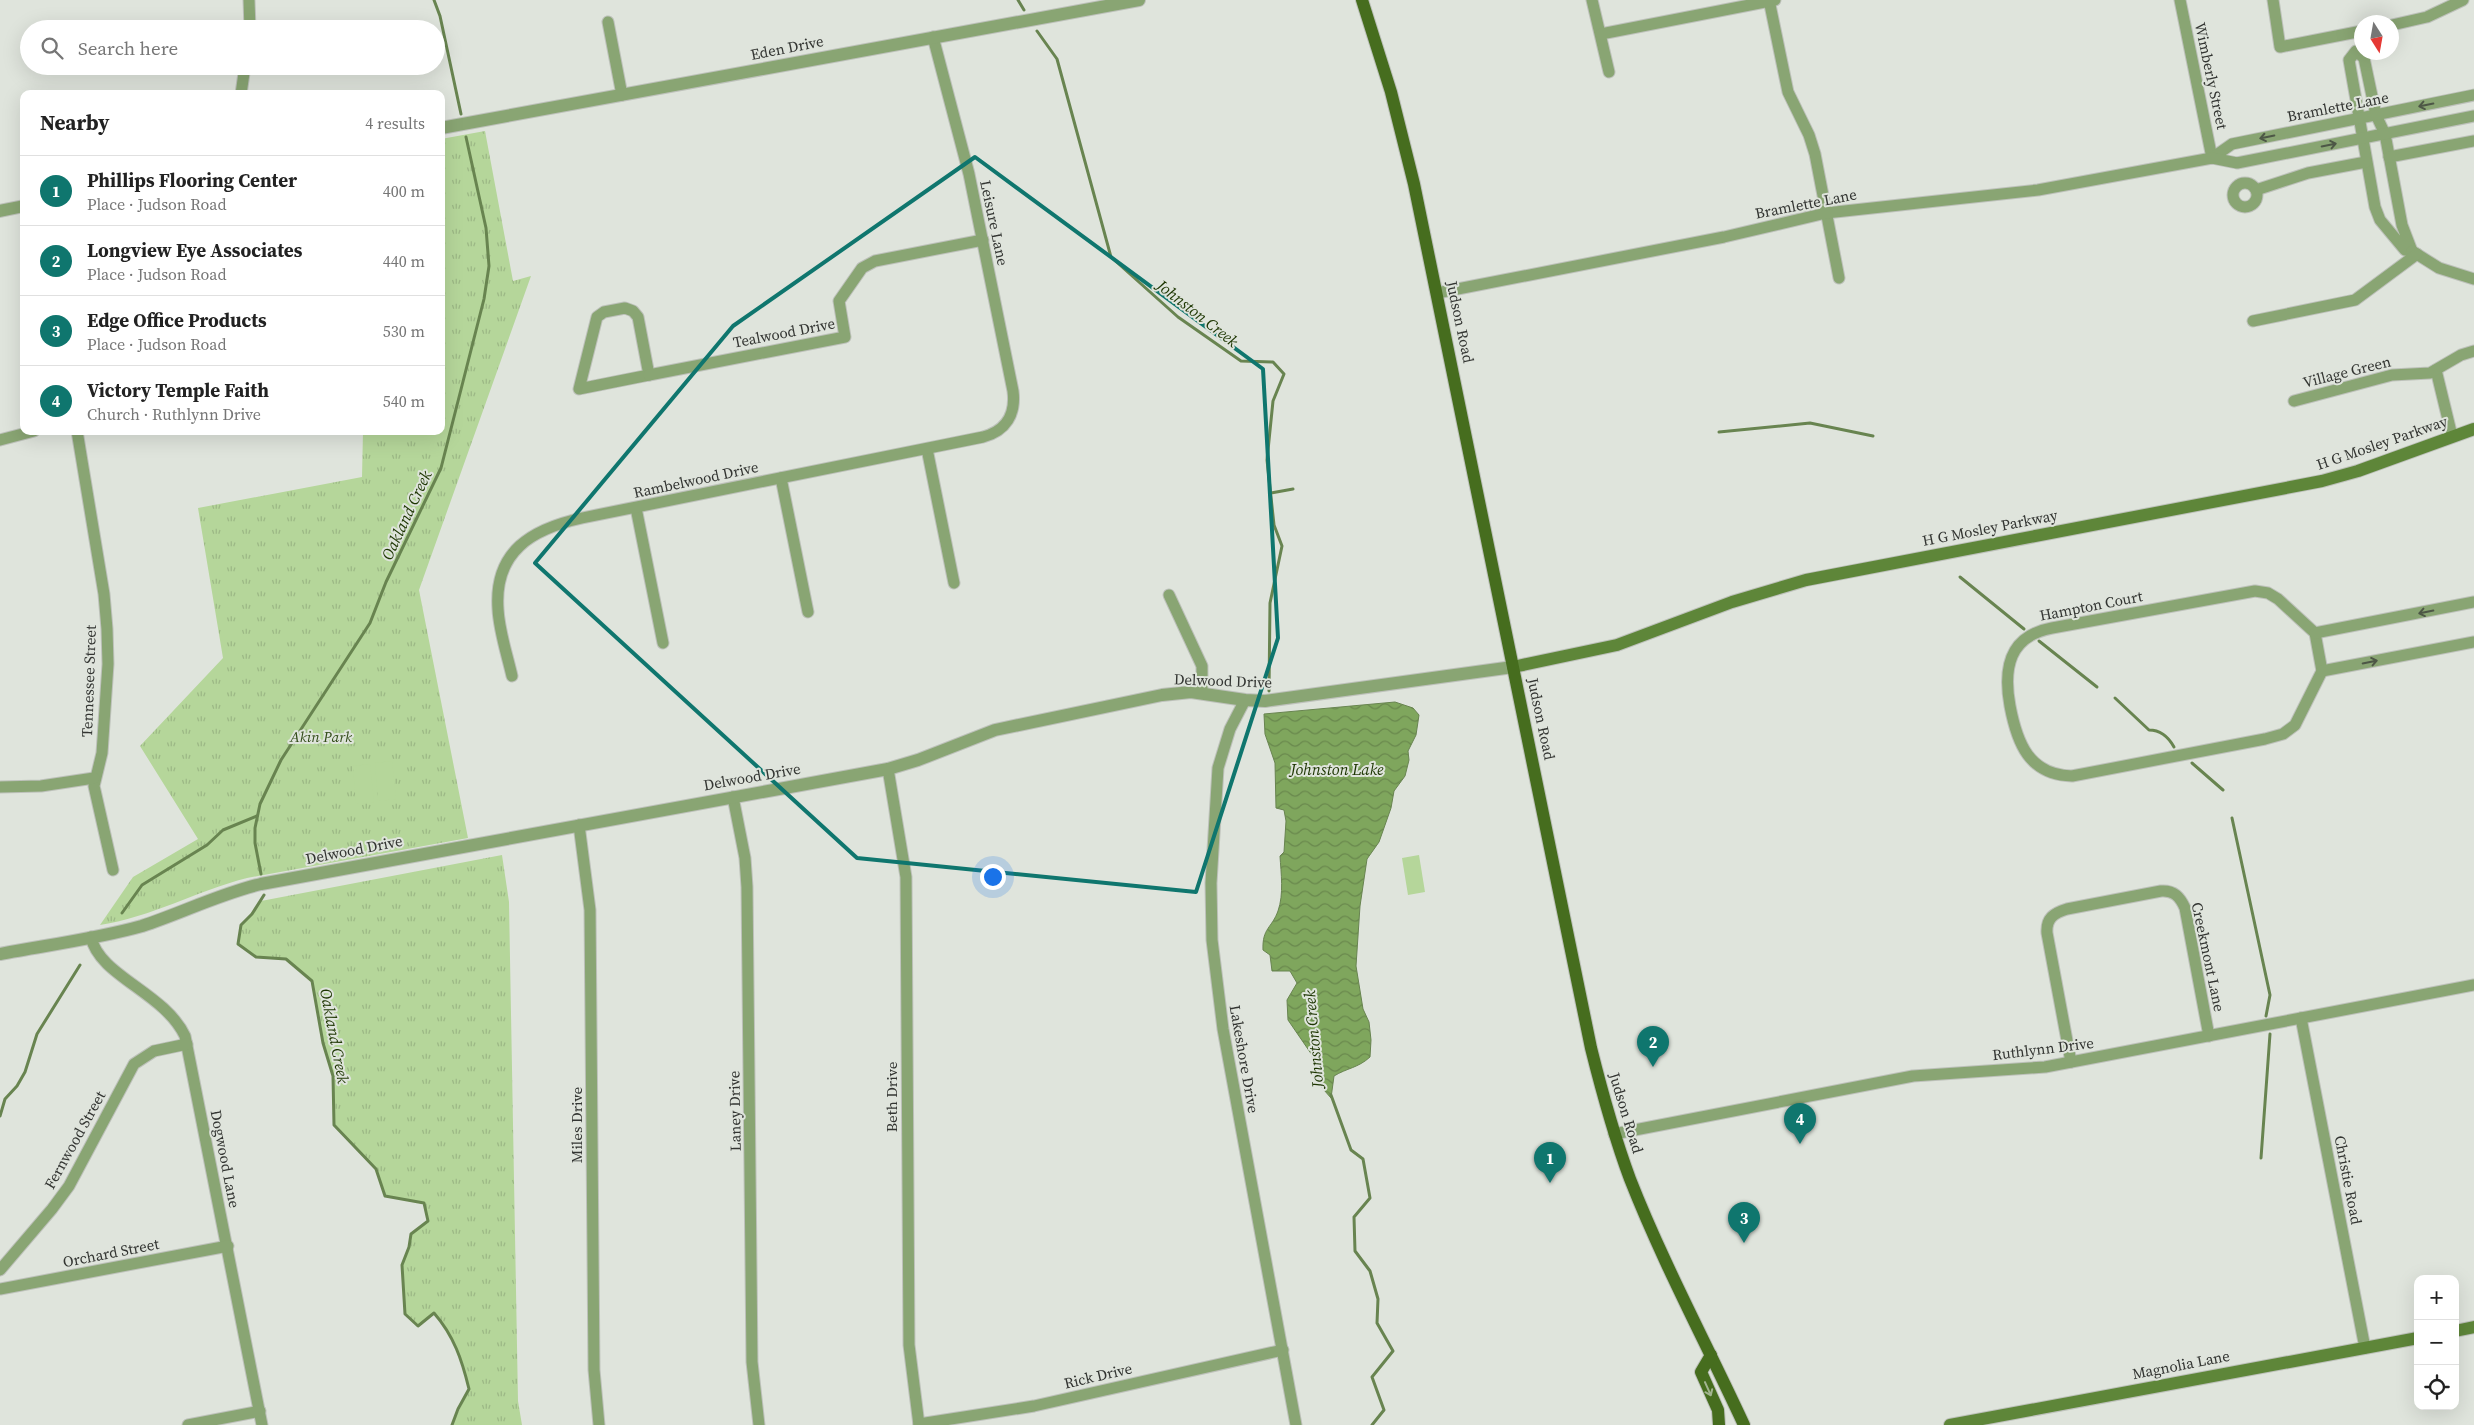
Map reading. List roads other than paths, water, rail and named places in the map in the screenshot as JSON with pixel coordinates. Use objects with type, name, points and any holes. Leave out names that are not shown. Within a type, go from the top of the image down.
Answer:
[{"type":"main road","name":"Judson Road","points":[[1362,0],[1391,92],[1414,184],[1591,1048],[1614,1134],[1646,1218],[1744,1425]]},
{"type":"main road","name":"H G Mosley Parkway","points":[[1513,667],[1582,654],[1616,645],[1732,602],[1806,580],[2322,481],[2358,471],[2474,429]]},
{"type":"main road","points":[[2459,1330],[2474,1327]]},
{"type":"main road","name":"Magnolia Lane","points":[[1950,1425],[2414,1339]]},
{"type":"main road","points":[[1711,1354],[1701,1372],[1718,1410],[1719,1425]]},
{"type":"street","points":[[249,0],[250,20]]},
{"type":"street","name":"Eden Drive","points":[[445,127],[1139,0]]},
{"type":"street","points":[[1592,0],[1608,72]]},
{"type":"street","points":[[1601,34],[1771,0],[1785,83],[1812,144],[1839,278]]},
{"type":"street","name":"Wimberly Street","points":[[2180,0],[2212,158]]},
{"type":"street","points":[[2273,0],[2280,47],[2354,33]]},
{"type":"street","points":[[2399,23],[2427,17],[2463,0]]},
{"type":"street","points":[[608,22],[622,95]]},
{"type":"street","name":"Leisure Lane","points":[[933,38],[966,162],[983,240],[1013,391],[1014,401],[1010,416]]},
{"type":"street","points":[[2354,53],[2349,60],[2361,139],[2377,214],[2405,250],[2414,252],[2439,268],[2474,279]]},
{"type":"street","points":[[2364,60],[2376,114],[2384,134],[2402,225],[2414,252]]},
{"type":"street","points":[[241,90],[243,75]]},
{"type":"street","name":"Bramlette Lane","points":[[2212,158],[2232,144],[2474,95]]},
{"type":"street","name":"Bramlette Lane","points":[[1437,293],[1716,238],[1826,213],[2031,191],[2212,158],[2236,163],[2474,116]]},
{"type":"street","points":[[2389,157],[2474,141]]},
{"type":"street","points":[[2256,190],[2308,174],[2366,162]]},
{"type":"street","points":[[0,211],[20,207]]},
{"type":"street","name":"Tealwood Drive","points":[[649,375],[635,313],[626,308],[600,314],[595,323],[579,389],[845,337],[839,301],[864,266],[875,261],[983,240]]},
{"type":"street","points":[[2253,321],[2355,300],[2414,252]]},
{"type":"street","name":"Village Green","points":[[2294,401],[2386,376],[2426,373],[2436,370],[2461,355],[2474,351]]},
{"type":"street","points":[[2436,370],[2452,436]]},
{"type":"street","name":"Rambelwood Drive","points":[[512,676],[498,603],[502,576],[512,555],[528,538],[542,529],[566,521],[927,449],[992,434],[1002,428],[1010,416]]},
{"type":"street","points":[[0,440],[20,435]]},
{"type":"street","name":"Tennessee Street","points":[[78,435],[104,594],[108,639],[102,753],[94,778],[95,796],[113,870]]},
{"type":"street","points":[[927,449],[954,583]]},
{"type":"street","points":[[781,478],[808,612]]},
{"type":"street","points":[[636,508],[663,643]]},
{"type":"street","name":"Hampton Court","points":[[2315,633],[2278,598],[2268,593],[2255,591],[2038,631],[2019,646],[2009,664],[2006,684],[2012,717],[2020,743],[2038,765],[2061,775],[2086,774],[2282,734],[2298,722],[2322,671]]},
{"type":"street","points":[[1169,595],[1202,666],[1202,693]]},
{"type":"street","points":[[2474,602],[2315,633],[2322,671],[2474,642]]},
{"type":"street","name":"Delwood Drive","points":[[0,954],[143,925],[218,896],[261,884],[888,768],[918,760],[978,735],[1018,724],[1162,695],[1202,693],[1245,700],[1265,701],[1513,667]]},
{"type":"street","name":"Lakeshore Drive","points":[[1245,700],[1230,729],[1218,768],[1210,883],[1212,940],[1223,1028],[1296,1425]]},
{"type":"street","name":"Beth Drive","points":[[888,768],[906,877],[910,1345],[919,1424]]},
{"type":"street","points":[[0,787],[35,786],[94,778]]},
{"type":"street","name":"Laney Drive","points":[[733,796],[745,858],[747,887],[752,1362],[759,1425]]},
{"type":"street","name":"Miles Drive","points":[[579,825],[590,910],[594,1370],[599,1425]]},
{"type":"street","name":"Creekmont Lane","points":[[2071,1062],[2047,933],[2049,920],[2055,913],[2067,909],[2161,891],[2177,895],[2185,908],[2209,1036]]},
{"type":"street","name":"Dogwood Lane","points":[[91,937],[94,948],[103,961],[166,1009],[180,1029],[187,1044],[262,1425]]},
{"type":"street","name":"Ruthlynn Drive","points":[[1614,1134],[1913,1076],[2022,1070],[2071,1062],[2474,985]]},
{"type":"street","name":"Christie Road","points":[[2301,1018],[2365,1348]]},
{"type":"street","name":"Fernwood Street","points":[[0,1270],[47,1216],[69,1186],[134,1064],[150,1053],[187,1044]]},
{"type":"street","name":"Orchard Street","points":[[0,1290],[228,1246]]},
{"type":"street","name":"Rick Drive","points":[[919,1424],[1034,1406],[1283,1350]]},
{"type":"street","points":[[188,1425],[260,1411]]},
{"type":"water","name":"Johnston Lake","points":[[1395,702],[1413,708],[1419,715],[1416,735],[1408,751],[1409,760],[1405,776],[1394,791],[1391,808],[1379,842],[1367,859],[1360,906],[1356,966],[1363,1009],[1369,1022],[1370,1057],[1334,1076],[1331,1098],[1317,1082],[1312,1055],[1288,1020],[1287,1000],[1297,983],[1290,971],[1272,971],[1270,955],[1263,950],[1264,937],[1276,917],[1280,904],[1282,884],[1280,856],[1284,852],[1286,821],[1284,810],[1276,808],[1275,763],[1265,734],[1264,714]]},
{"type":"waterway","name":"Oakland Creek","points":[[434,0],[441,20]]},
{"type":"waterway","name":"Johnston Creek","points":[[1018,0],[1024,10]]},
{"type":"waterway","name":"Johnston Creek","points":[[1037,31],[1057,59],[1111,257],[1178,317],[1241,361],[1273,362],[1284,374],[1273,401],[1267,460],[1274,525],[1282,546],[1270,603],[1269,691]]},
{"type":"waterway","name":"Oakland Creek","points":[[445,39],[461,114]]},
{"type":"waterway","name":"Oakland Creek","points":[[261,874],[255,843],[255,828],[260,804],[281,760],[370,623],[386,582],[441,468],[484,299],[489,266],[486,228],[466,137]]},
{"type":"waterway","points":[[1719,432],[1810,423],[1873,436]]},
{"type":"waterway","points":[[1271,493],[1293,489]]},
{"type":"waterway","points":[[1960,577],[2024,629]]},
{"type":"waterway","points":[[2039,641],[2097,687]]},
{"type":"waterway","points":[[2115,698],[2149,730],[2157,731],[2164,735],[2174,747]]},
{"type":"waterway","points":[[2192,763],[2223,790]]},
{"type":"waterway","points":[[122,913],[142,885],[207,845],[223,830],[257,816]]},
{"type":"waterway","points":[[2232,818],[2270,995],[2266,1016]]},
{"type":"waterway","name":"Oakland Creek","points":[[264,895],[252,914],[241,925],[238,944],[256,957],[286,959],[312,981],[323,1043],[333,1076],[334,1125],[376,1169],[385,1196],[424,1203],[428,1221],[411,1234],[409,1247],[402,1265],[405,1314],[418,1326],[434,1313],[447,1330],[456,1349],[469,1389],[452,1425]]},
{"type":"waterway","points":[[0,1116],[5,1099],[17,1086],[25,1072],[37,1034],[80,965]]},
{"type":"waterway","points":[[2261,1158],[2270,1034]]},
{"type":"waterway","name":"Johnston Creek","points":[[1331,1095],[1351,1150],[1363,1159],[1370,1198],[1354,1217],[1355,1251],[1370,1271],[1378,1299],[1377,1323],[1393,1351],[1372,1377],[1384,1410],[1372,1425]]},
{"type":"place","name":"Longview Eye Associates","points":[[1653,1067]]},
{"type":"place","name":"Victory Temple Faith","points":[[1800,1144]]},
{"type":"place","name":"Phillips Flooring Center","points":[[1550,1183]]},
{"type":"place","name":"Edge Office Products","points":[[1744,1243]]},
{"type":"park label","name":"Akin Park","points":[[321,737]]}]
